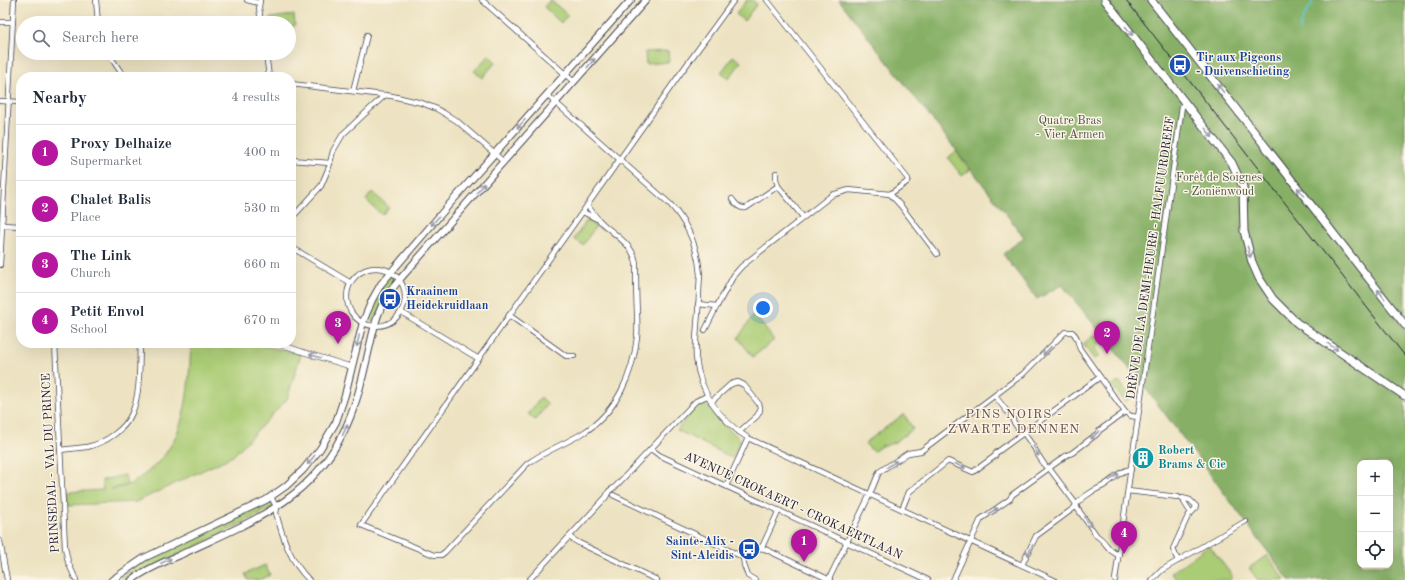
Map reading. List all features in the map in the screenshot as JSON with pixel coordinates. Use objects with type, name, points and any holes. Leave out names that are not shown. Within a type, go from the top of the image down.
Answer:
[{"type":"main road","points":[[1105,0],[1232,163],[1240,177],[1244,193],[1244,231],[1250,255],[1259,278],[1273,299],[1297,323],[1405,396]]},
{"type":"main road","points":[[1151,0],[1405,325]]},
{"type":"street","points":[[0,265],[14,0]]},
{"type":"street","points":[[96,0],[97,16]]},
{"type":"street","points":[[247,0],[259,1],[260,16]]},
{"type":"street","points":[[482,0],[574,82]]},
{"type":"street","points":[[112,580],[144,558],[271,497],[286,486],[303,470],[326,439],[340,412],[363,322],[376,292],[390,272],[631,0]]},
{"type":"street","points":[[132,580],[155,566],[277,507],[304,486],[323,465],[333,451],[348,423],[364,371],[375,326],[383,303],[400,279],[646,0]]},
{"type":"street","points":[[587,205],[599,220],[630,248],[636,263],[637,336],[630,369],[616,401],[601,419],[584,432],[538,456],[527,464],[446,552],[441,555],[434,555],[361,525],[587,205],[734,0]]},
{"type":"street","points":[[766,0],[908,179],[890,194]]},
{"type":"street","points":[[0,22],[13,22]]},
{"type":"street","points":[[353,91],[367,35]]},
{"type":"street","points":[[113,60],[121,72]]},
{"type":"street","points":[[267,60],[268,72]]},
{"type":"street","points":[[296,85],[385,95],[437,109],[456,121],[504,162]]},
{"type":"street","points":[[296,214],[321,186],[335,146],[343,134],[385,95]]},
{"type":"street","points":[[547,95],[670,204],[686,225],[694,244],[699,263],[696,357],[700,378],[707,396],[724,419],[748,438],[902,508],[1054,580]]},
{"type":"street","points":[[0,101],[16,102]]},
{"type":"street","name":"DRÈVE DE LA DEMI-HEURE - HALFUURDREEF","points":[[1115,580],[1182,106],[1185,103]]},
{"type":"street","points":[[296,160],[330,163]]},
{"type":"street","points":[[776,173],[778,186],[803,217]]},
{"type":"street","points":[[732,199],[739,207],[743,209],[778,186]]},
{"type":"street","points":[[705,330],[734,274],[803,217],[832,195],[840,192],[849,190],[890,194],[901,206],[937,254]]},
{"type":"street","points":[[583,212],[599,220]]},
{"type":"street","points":[[2,225],[16,226]]},
{"type":"street","points":[[296,249],[351,283]]},
{"type":"street","points":[[370,269],[383,269],[400,279],[406,296],[405,302],[401,312],[392,321],[375,326],[363,322],[355,317],[348,301],[348,292],[354,278],[362,272],[370,269]]},
{"type":"street","points":[[698,304],[717,306]]},
{"type":"street","points":[[401,312],[479,359]]},
{"type":"street","points":[[509,315],[566,356],[574,356]]},
{"type":"street","points":[[760,548],[830,580],[879,472],[908,453],[921,451],[995,396],[1023,374],[1062,334],[1072,332],[1076,336],[1080,349],[1125,412],[1131,416],[1138,417]]},
{"type":"street","name":"PRINSEDAL - VAL DU PRINCE","points":[[55,348],[65,551],[76,580]]},
{"type":"street","points":[[60,450],[87,447],[97,444],[117,432],[126,422],[132,413],[136,397],[140,348]]},
{"type":"street","points":[[292,348],[364,371]]},
{"type":"street","points":[[902,508],[909,492],[948,461],[973,472],[995,456],[996,453],[1023,432],[1100,377]]},
{"type":"street","points":[[711,402],[735,383],[741,383],[744,385],[759,404],[760,411],[757,416],[739,432]]},
{"type":"street","points":[[531,579],[606,497],[609,491],[615,487],[696,401],[707,396]]},
{"type":"street","points":[[995,396],[1009,413],[1020,431],[1023,432],[1046,467],[1049,468],[1076,504],[1077,508],[1097,536],[1101,538],[1112,553],[1119,555]]},
{"type":"street","points":[[953,580],[981,520],[1010,499],[1012,495],[1098,434],[1100,430],[1125,412]]},
{"type":"street","points":[[726,486],[748,438]]},
{"type":"street","name":"AVENUE CROKAERT - CROKAERTLAAN","points":[[652,448],[659,455],[928,580]]},
{"type":"street","points":[[1022,565],[1036,536],[1074,508],[1076,504],[1127,469],[1131,469]]},
{"type":"street","points":[[613,495],[615,487]]},
{"type":"street","points":[[1128,491],[1187,498],[1196,506],[1188,516],[1173,549],[1178,561]]},
{"type":"street","points":[[606,497],[613,495],[743,557]]},
{"type":"street","points":[[271,497],[277,507],[276,513],[287,548],[294,561],[309,580]]},
{"type":"street","points":[[1182,498],[1190,513]]},
{"type":"street","points":[[743,557],[763,545],[779,510]]},
{"type":"street","points":[[1152,580],[1162,570],[1246,521]]},
{"type":"street","points":[[570,537],[579,543],[657,580]]},
{"type":"street","points":[[0,541],[7,580]]},
{"type":"street","points":[[743,557],[747,578],[756,580]]},
{"type":"green space","points":[[550,0],[568,15],[561,23],[544,7]]},
{"type":"green space","points":[[747,0],[752,0],[757,4],[744,21],[736,14]]},
{"type":"green space","name":"Forêt de Soignes - Zoniënwoud","points":[[839,0],[1405,0],[1405,580],[1289,580],[1153,398],[1062,285],[1037,299],[1003,254],[1024,237]]},
{"type":"green space","points":[[668,51],[669,62],[646,64],[645,52]]},
{"type":"green space","points":[[489,55],[496,62],[482,78],[474,71]]},
{"type":"green space","points":[[733,56],[741,62],[729,79],[721,73]]},
{"type":"green space","points":[[956,151],[970,170],[962,176],[948,158]]},
{"type":"green space","points":[[372,192],[389,207],[382,215],[366,200]]},
{"type":"green space","points":[[587,220],[596,226],[583,245],[574,239]]},
{"type":"green space","points":[[390,276],[394,278],[395,281],[374,321],[369,322],[367,321],[373,300]]},
{"type":"green space","points":[[754,314],[774,340],[753,357],[738,338]]},
{"type":"green space","points":[[1094,335],[1101,342],[1095,348],[1100,356],[1094,359],[1083,344]]},
{"type":"green space","points":[[191,348],[273,348],[301,354],[287,399],[233,456],[136,502],[68,505],[67,492],[103,490],[102,480],[125,475],[127,485],[111,489],[125,486],[134,482],[160,460],[178,431],[187,398]]},
{"type":"green space","points":[[1119,381],[1131,397],[1125,402],[1112,385]]},
{"type":"green space","points":[[541,397],[548,404],[535,420],[528,414]]},
{"type":"green space","points":[[701,400],[721,422],[741,440],[732,458],[677,430]]},
{"type":"green space","points":[[904,414],[913,429],[895,442],[885,446],[883,445],[874,451],[869,448],[865,443]]},
{"type":"green space","points":[[268,500],[271,501],[274,507],[130,580],[124,580],[122,577],[134,566]]},
{"type":"green space","points":[[1209,545],[1233,577],[1230,580],[1177,580],[1171,573]]},
{"type":"green space","points":[[1267,555],[1285,580],[1258,580],[1249,568]]},
{"type":"green space","points":[[265,565],[270,575],[259,580],[248,580],[245,574]]},
{"type":"waterway","points":[[1299,31],[1303,18],[1312,4],[1311,0]]},
{"type":"tram line","points":[[1126,0],[1405,356]]},
{"type":"place","name":"Tir aux Pigeons - Duivenschieting","points":[[1180,65]]},
{"type":"place","name":"Kraainem Heidekruidlaan","points":[[390,299]]},
{"type":"place","name":"The Link","points":[[338,344]]},
{"type":"place","name":"Chalet Balis","points":[[1107,354]]},
{"type":"place","name":"Robert Brams & Cie","points":[[1143,458]]},
{"type":"place","name":"Sainte-Alix - Sint-Aleidis","points":[[749,549]]},
{"type":"place","name":"Petit Envol","points":[[1124,554]]},
{"type":"place","name":"Proxy Delhaize","points":[[804,562]]},
{"type":"district","name":"PINS NOIRS - ZWARTE DENNEN","points":[[1014,422]]},
{"type":"park label","name":"Quatre Bras - Vier Armen","points":[[1070,128]]}]
